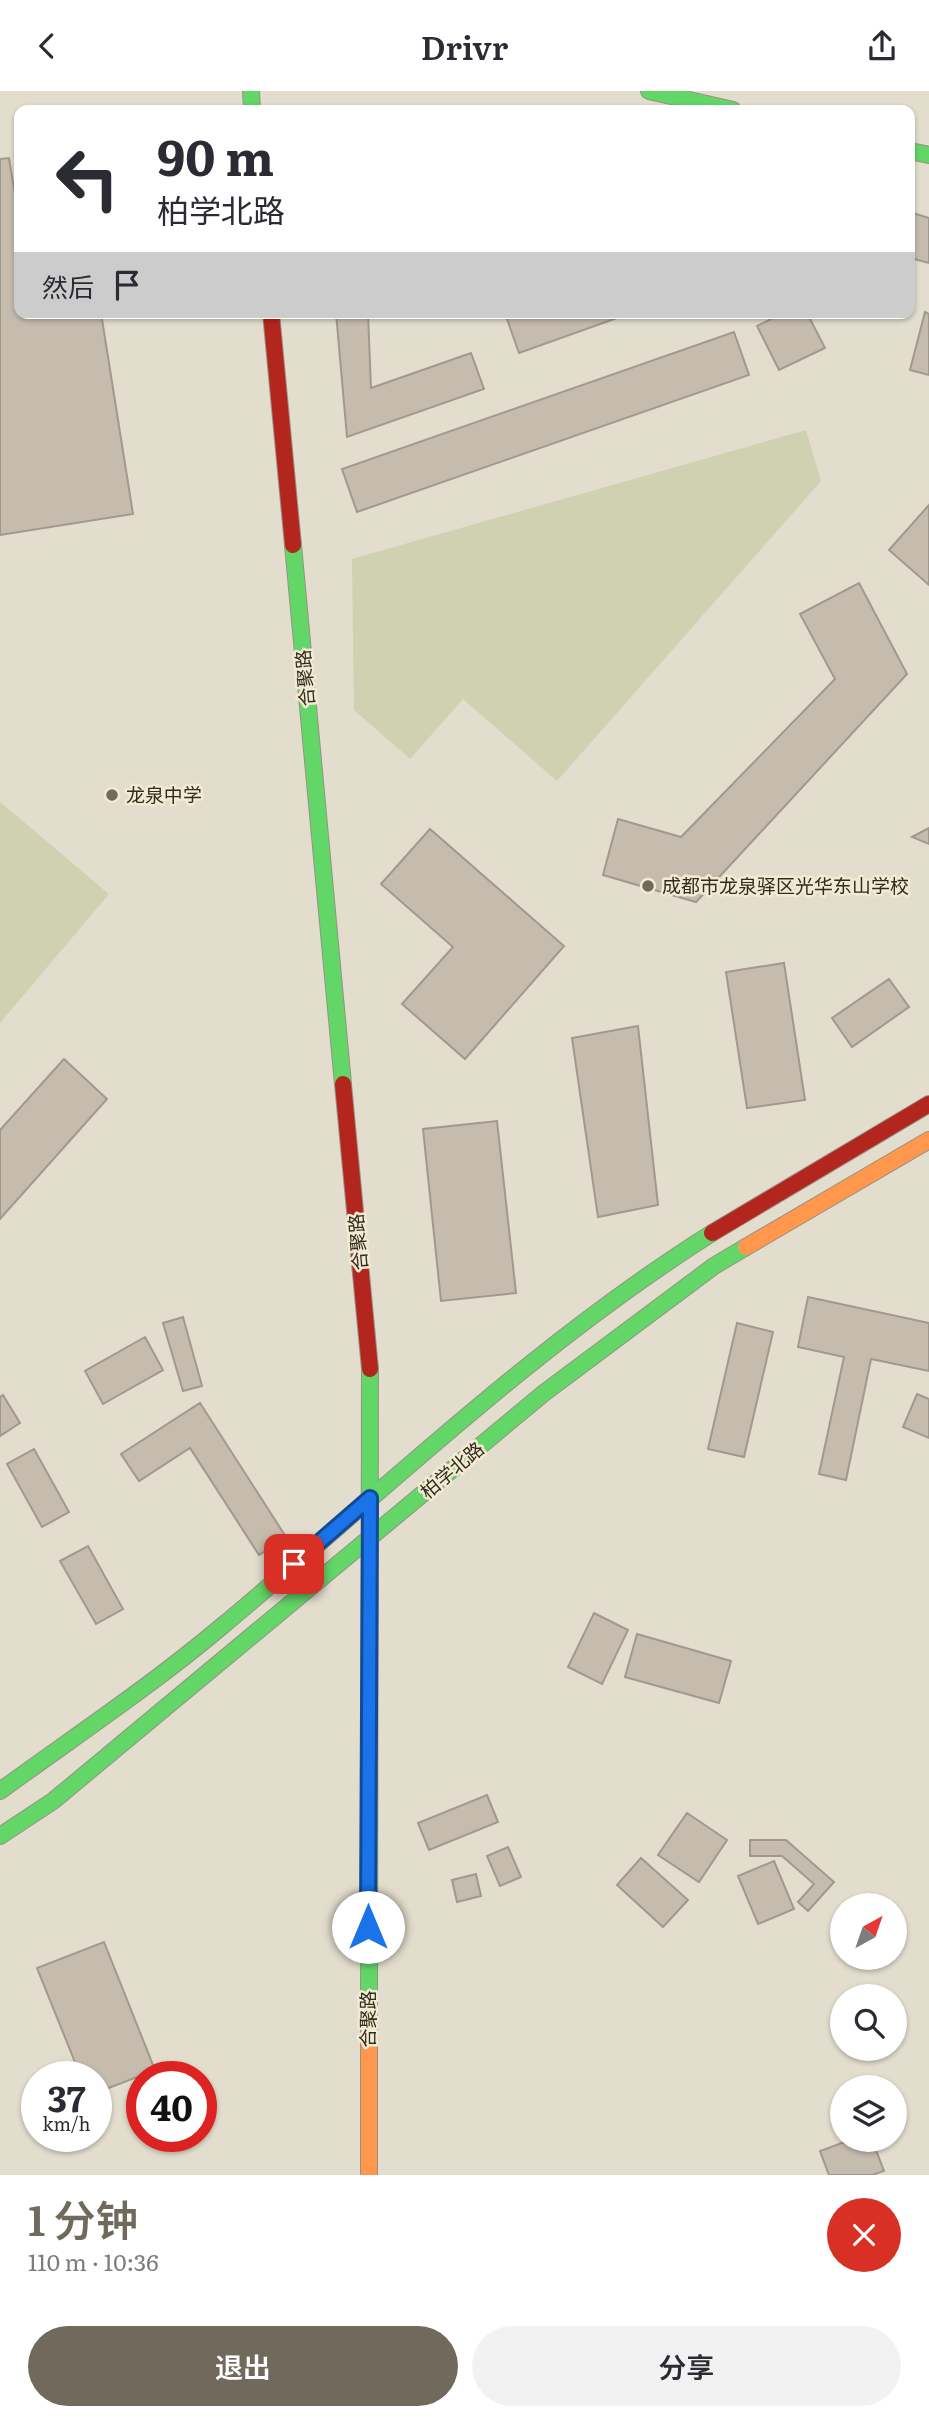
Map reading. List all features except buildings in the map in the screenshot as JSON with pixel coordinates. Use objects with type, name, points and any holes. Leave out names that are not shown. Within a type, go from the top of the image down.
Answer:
[{"type":"street","points":[[649,91],[711,105]]},
{"type":"street","name":"合聚路","points":[[272,319],[372,1389],[369,2175]]},
{"type":"street","name":"柏学北路","points":[[0,1791],[218,1629],[507,1380],[676,1254],[804,1174],[929,1104]]},
{"type":"street","name":"柏学北路","points":[[0,1836],[53,1801],[544,1393],[715,1266],[929,1140]]},
{"type":"green space","points":[[806,430],[821,481],[557,781],[463,699],[410,759],[354,710],[352,559]]},
{"type":"green space","points":[[0,802],[109,894],[0,1023]]},
{"type":"traffic: fast","points":[[251,91],[252,105]]},
{"type":"traffic: fast","points":[[649,91],[711,105]]},
{"type":"traffic: fast","points":[[915,152],[929,155]]},
{"type":"traffic: fast","points":[[293,545],[343,1084]]},
{"type":"traffic: fast","points":[[0,1791],[194,1649],[460,1422],[583,1323],[712,1233]]},
{"type":"traffic: fast","points":[[0,1836],[53,1801],[544,1393],[714,1266],[746,1247]]},
{"type":"traffic: fast","points":[[369,2005],[370,1369]]},
{"type":"traffic: slow","points":[[746,1247],[929,1140]]},
{"type":"traffic: slow","points":[[369,2005],[369,2175]]},
{"type":"traffic: jam","points":[[272,319],[293,545]]},
{"type":"traffic: jam","points":[[343,1084],[370,1369]]},
{"type":"traffic: jam","points":[[712,1233],[929,1104]]},
{"type":"place","name":"龙泉中学","points":[[112,795]]},
{"type":"place","name":"成都市龙泉驿区光华东山学校","points":[[648,886]]},
{"type":"route","points":[[294,1564],[370,1498],[368,1927]]}]
